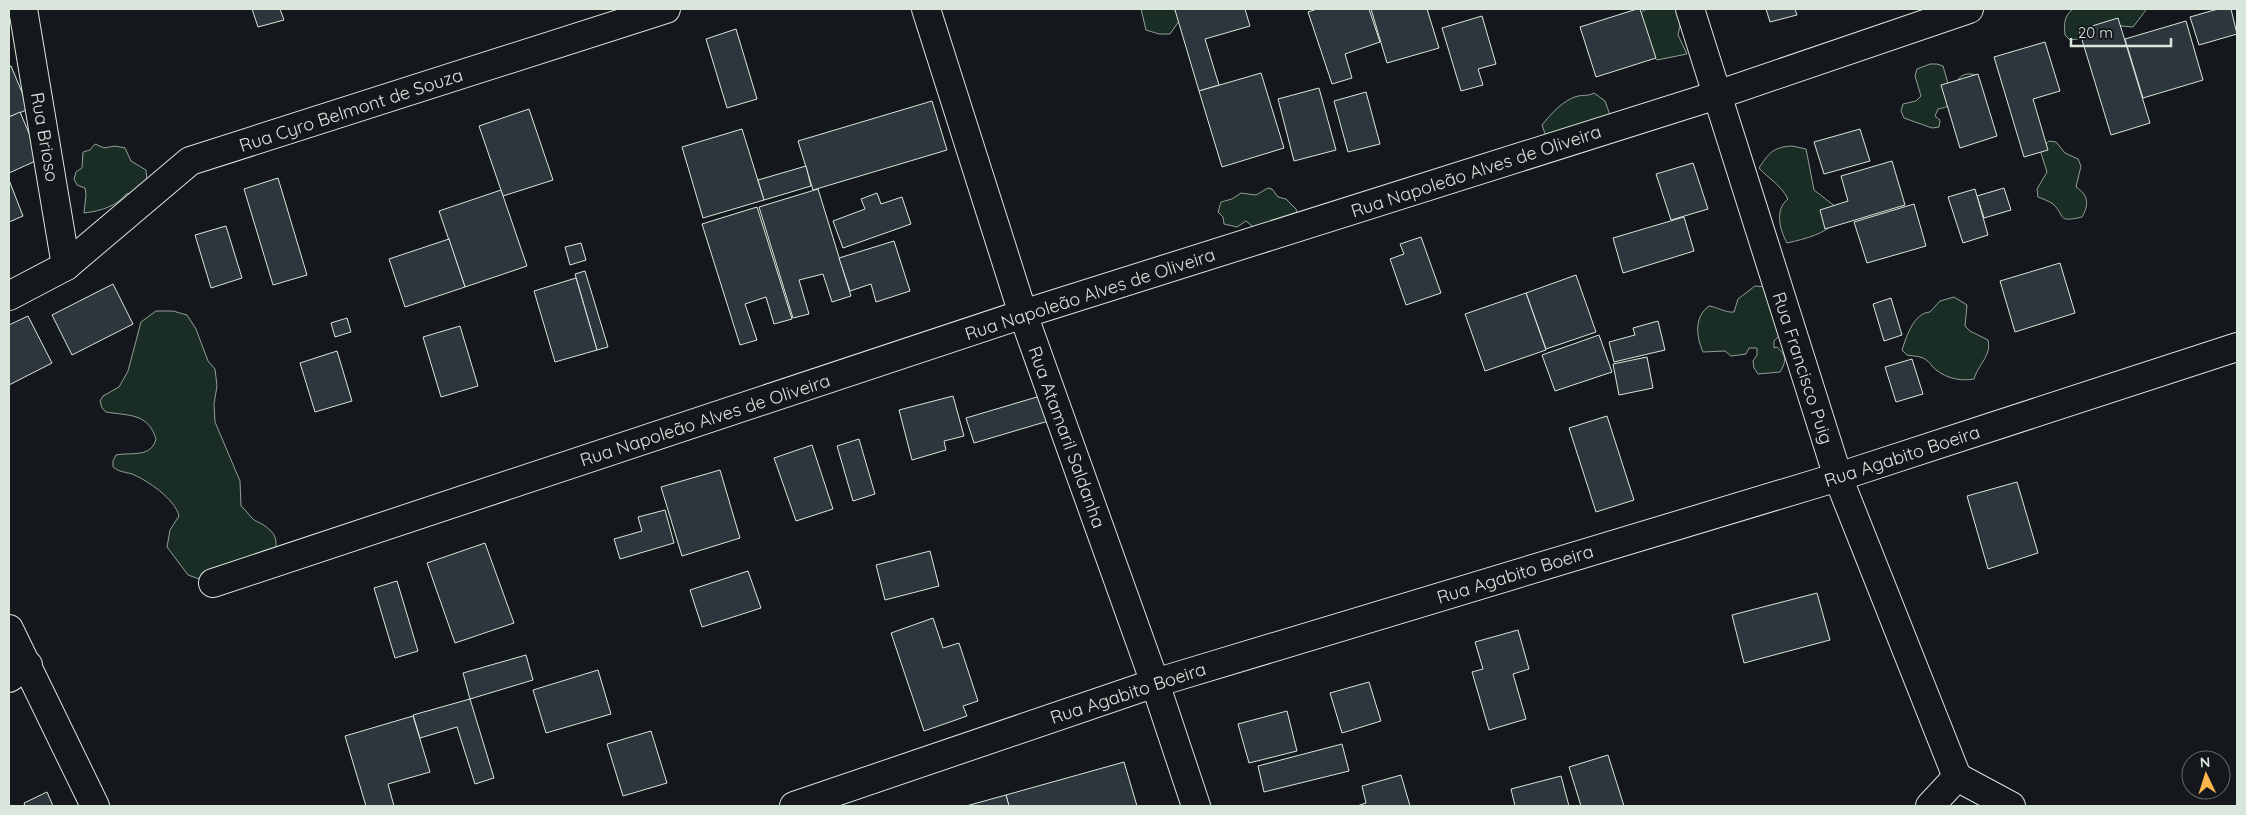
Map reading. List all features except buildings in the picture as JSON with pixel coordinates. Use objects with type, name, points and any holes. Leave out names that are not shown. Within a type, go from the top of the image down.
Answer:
[{"type":"street","name":"Rua Brioso","points":[[23,9],[66,266]]},
{"type":"street","name":"Rua Cyro Belmont de Souza","points":[[9,296],[66,266],[190,161],[666,9]]},
{"type":"street","name":"Rua Atamaril Saldanha","points":[[926,9],[1023,314],[1155,683],[1196,806]]},
{"type":"street","name":"Rua Francisco Puig","points":[[1690,9],[1838,477],[1957,777]]},
{"type":"street","name":"Rua Napoleão Alves de Oliveira","points":[[213,583],[1023,314],[1717,95],[1969,9]]},
{"type":"street","name":"Rua Agabito Boeira","points":[[794,806],[1155,683],[1838,477],[2237,347]]},
{"type":"street","points":[[9,629],[18,672],[95,806]]},
{"type":"street","points":[[1930,806],[1957,777],[2011,806]]},
{"type":"green space","points":[[1141,9],[1194,9],[1192,15],[1179,21],[1170,34],[1159,34],[1146,30]]},
{"type":"green space","points":[[1679,9],[1681,21],[1678,35],[1687,54],[1657,60],[1646,50],[1639,15],[1644,10]]},
{"type":"green space","points":[[2073,9],[2146,10],[2133,27],[2110,25],[2092,37],[2070,40],[2065,35],[2065,23],[2066,17]]},
{"type":"green space","points":[[1930,64],[1943,66],[1949,87],[1955,86],[1958,79],[1963,75],[1976,75],[1955,101],[1938,109],[1935,116],[1940,120],[1939,127],[1932,128],[1904,118],[1901,111],[1903,104],[1916,101],[1921,96],[1915,76],[1917,69]]},
{"type":"green space","points":[[1594,93],[1605,101],[1610,115],[1547,139],[1542,125],[1553,112],[1573,98]]},
{"type":"green space","points":[[2049,141],[2056,142],[2065,153],[2078,159],[2081,166],[2076,187],[2083,193],[2087,204],[2082,217],[2065,219],[2053,204],[2038,197],[2037,189],[2047,172],[2040,150]]},
{"type":"green space","points":[[95,144],[104,148],[115,146],[125,148],[131,161],[146,170],[147,181],[136,192],[126,194],[113,205],[84,213],[85,188],[77,185],[74,179],[76,172],[82,168],[83,152],[90,150]]},
{"type":"green space","points":[[1792,146],[1806,149],[1814,190],[1836,207],[1838,220],[1821,233],[1787,243],[1782,232],[1780,214],[1788,199],[1778,186],[1759,168],[1776,149]]},
{"type":"green space","points":[[1268,188],[1272,189],[1278,197],[1286,199],[1296,209],[1298,216],[1254,231],[1246,221],[1237,227],[1224,224],[1223,217],[1218,212],[1221,202],[1232,199],[1241,193],[1256,195]]},
{"type":"green space","points":[[1755,286],[1769,287],[1784,331],[1774,341],[1774,348],[1777,347],[1784,356],[1784,365],[1780,372],[1758,374],[1754,368],[1753,361],[1757,355],[1757,348],[1749,348],[1746,354],[1731,356],[1725,351],[1703,352],[1701,346],[1698,327],[1704,310],[1709,306],[1734,312],[1738,299]]},
{"type":"green space","points":[[1954,297],[1967,305],[1965,326],[1970,331],[1988,340],[1988,350],[1974,379],[1963,380],[1946,376],[1936,370],[1928,361],[1907,355],[1902,350],[1915,321],[1924,313],[1930,312],[1940,301]]},
{"type":"green space","points":[[156,311],[173,311],[187,315],[196,329],[208,361],[215,369],[217,386],[214,404],[215,422],[240,481],[241,506],[253,519],[268,528],[274,535],[276,543],[274,559],[205,581],[188,575],[167,547],[170,530],[179,516],[172,503],[160,491],[145,481],[113,467],[116,455],[145,452],[154,445],[156,439],[153,431],[143,420],[130,415],[106,412],[102,408],[100,401],[103,396],[119,387],[128,371],[141,322]]}]
